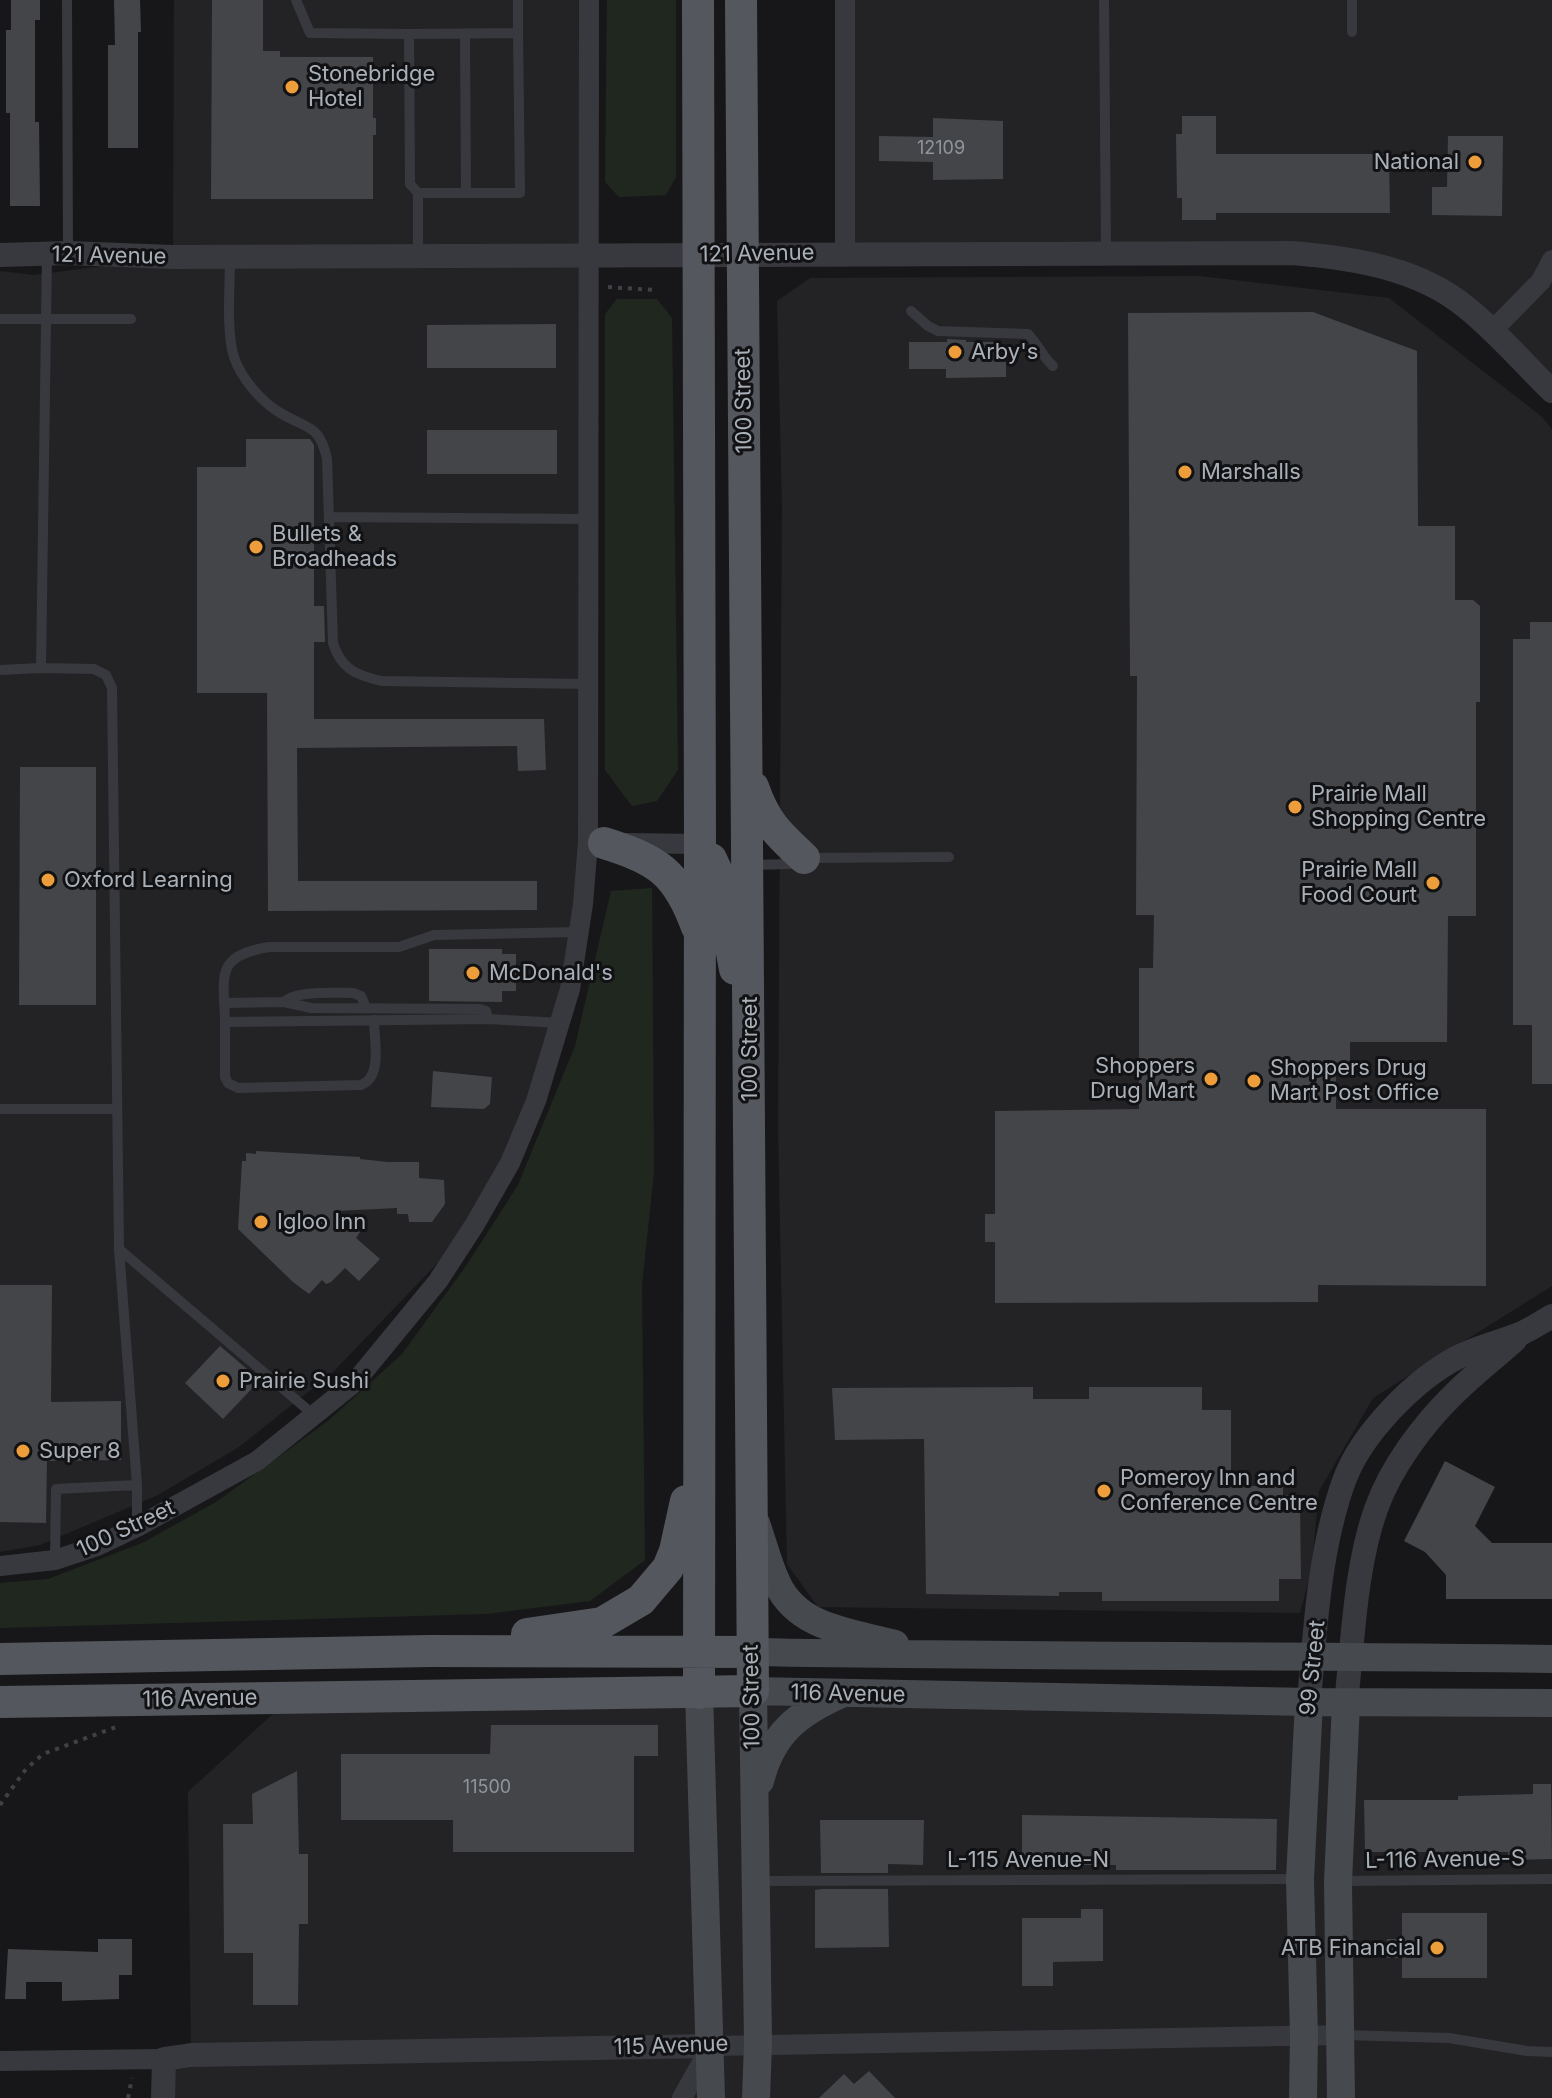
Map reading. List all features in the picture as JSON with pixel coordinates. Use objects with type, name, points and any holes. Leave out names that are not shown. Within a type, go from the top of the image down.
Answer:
[{"type":"main road","name":"100 Street","points":[[698,0],[699,1693],[711,2098]]},
{"type":"main road","name":"100 Street","points":[[741,0],[756,2098]]},
{"type":"main road","points":[[699,644],[720,823],[730,845],[749,865]]},
{"type":"main road","points":[[748,774],[762,813],[804,858]]},
{"type":"main road","points":[[596,842],[646,857],[658,865],[679,890],[698,931]]},
{"type":"main road","points":[[700,844],[714,862],[717,872],[750,1043]]},
{"type":"main road","points":[[430,1651],[490,1638],[602,1623],[641,1600],[668,1568],[675,1551],[701,1443]]},
{"type":"main road","points":[[752,1513],[777,1583],[798,1612],[824,1625],[938,1656]]},
{"type":"main road","name":"116 Avenue","points":[[0,1659],[430,1651],[699,1651],[938,1656],[1313,1655],[1552,1659]]},
{"type":"main road","name":"116 Avenue","points":[[0,1702],[753,1691],[1346,1703],[1552,1703]]},
{"type":"main road","points":[[753,1809],[774,1744],[791,1724],[811,1708],[844,1694]]},
{"type":"main road","name":"99 Street","points":[[1303,2098],[1300,1879],[1309,1702]]},
{"type":"main road","name":"99 Street","points":[[1341,2098],[1338,1882],[1346,1703]]},
{"type":"street","name":"100 Street","points":[[0,1566],[55,1560],[97,1546],[137,1527],[257,1461],[355,1382],[438,1281],[475,1224],[510,1163],[536,1101],[570,989],[596,842],[589,684],[589,0]]},
{"type":"street","points":[[845,0],[845,253]]},
{"type":"street","name":"121 Avenue","points":[[0,255],[1292,253],[1345,257],[1425,281],[1465,306],[1492,331]]},
{"type":"street","points":[[1552,260],[1541,281],[1492,331],[1552,391]]},
{"type":"street","points":[[596,842],[700,844]]},
{"type":"street","name":"99 Street","points":[[1309,1702],[1327,1551],[1345,1478],[1362,1447],[1408,1393],[1435,1372],[1458,1357],[1524,1332],[1552,1316]]},
{"type":"street","name":"99 Street","points":[[1346,1703],[1364,1556],[1375,1511],[1387,1483],[1432,1419],[1455,1393],[1524,1332]]},
{"type":"street","name":"115 Avenue","points":[[0,2061],[758,2043],[1342,2035]]},
{"type":"street","points":[[682,2098],[711,2046]]},
{"type":"street","points":[[163,2098],[164,2059]]},
{"type":"lane","points":[[41,668],[45,319],[57,254],[67,0]]},
{"type":"lane","points":[[296,0],[310,33],[518,33]]},
{"type":"lane","points":[[418,193],[520,193],[518,0]]},
{"type":"lane","points":[[1104,0],[1106,254]]},
{"type":"lane","points":[[1352,0],[1352,32]]},
{"type":"lane","points":[[409,34],[410,184],[418,193],[418,256]]},
{"type":"lane","points":[[465,34],[466,193]]},
{"type":"lane","points":[[230,257],[231,343],[243,375],[268,404],[282,415],[309,426],[324,442],[333,643],[337,656],[351,672],[381,681],[589,684]]},
{"type":"lane","points":[[911,311],[938,331],[1028,334],[1041,355],[1053,366]]},
{"type":"lane","points":[[0,319],[131,319]]},
{"type":"lane","points":[[329,517],[589,519]]},
{"type":"lane","points":[[0,670],[94,669],[106,675],[112,688],[119,1249],[137,1485],[137,1527]]},
{"type":"lane","points":[[749,865],[790,864],[804,858],[949,857]]},
{"type":"lane","points":[[374,1020],[374,1073],[370,1082],[361,1085],[238,1088],[228,1083],[225,1077],[224,974],[228,964],[249,951],[269,947],[399,947],[434,935],[579,932]]},
{"type":"lane","points":[[224,1003],[284,1002],[311,1008],[480,1009],[486,1011],[488,1019]]},
{"type":"lane","points":[[225,1022],[488,1019],[560,1023]]},
{"type":"lane","points":[[0,1109],[115,1109]]},
{"type":"lane","points":[[119,1249],[315,1416]]},
{"type":"lane","points":[[55,1560],[56,1489],[137,1485]]},
{"type":"lane","name":"L-115 Avenue-N","points":[[755,1881],[1300,1879]]},
{"type":"lane","name":"L-116 Avenue-S","points":[[1338,1882],[1552,1879]]},
{"type":"lane","points":[[1342,2035],[1449,2038],[1552,2052]]},
{"type":"path","points":[[606,287],[655,290]]},
{"type":"path","points":[[0,1805],[26,1769],[43,1754],[128,1725]]},
{"type":"shaded area","points":[[174,0],[589,0],[588,842],[555,1040],[475,1224],[333,1372],[239,1447],[158,1495],[40,1545],[0,1552],[0,271],[34,275],[173,257]]},
{"type":"shaded area","points":[[607,0],[676,0],[676,177],[666,195],[619,197],[605,182]]},
{"type":"shaded area","points":[[845,0],[1552,0],[1552,391],[1465,306],[1345,257],[845,253]]},
{"type":"shaded area","points":[[1199,276],[1389,298],[1541,416],[1552,429],[1552,1286],[1373,1398],[1319,1491],[1311,1572],[1300,1613],[818,1607],[787,1564],[778,1127],[782,505],[777,301],[810,278]]},
{"type":"shaded area","points":[[617,299],[657,299],[672,318],[678,770],[657,801],[632,806],[605,770],[605,314]]},
{"type":"shaded area","points":[[652,888],[654,1172],[642,1285],[645,1560],[590,1601],[486,1614],[0,1628],[0,1583],[48,1579],[142,1543],[216,1502],[328,1421],[402,1354],[466,1266],[518,1185],[575,1046],[611,891]]},
{"type":"shaded area","points":[[290,1698],[1552,1703],[1552,2098],[163,2098],[164,2059],[191,2054],[188,1792]]},
{"type":"building","points":[[11,0],[40,0],[40,20],[35,20],[35,122],[39,122],[40,206],[10,206],[6,30],[11,30]]},
{"type":"building","points":[[114,0],[140,0],[138,148],[108,148],[108,45],[115,45]]},
{"type":"building","name":"Stonebridge Hotel","points":[[212,0],[263,0],[263,51],[280,51],[280,57],[373,57],[376,135],[373,135],[373,199],[211,199]]},
{"type":"building","points":[[1182,116],[1216,116],[1216,154],[1389,154],[1390,213],[1216,213],[1216,220],[1182,220],[1182,198],[1177,198],[1176,134],[1182,134]]},
{"type":"building","points":[[933,118],[1003,121],[1003,179],[933,180],[933,162],[879,161],[879,136],[933,137]]},
{"type":"building","name":"National","points":[[1448,136],[1503,136],[1502,216],[1432,215],[1432,187],[1447,187]]},
{"type":"building","name":"Prairie Mall Shopping Centre","points":[[1313,312],[1417,351],[1418,526],[1455,526],[1455,600],[1473,600],[1480,606],[1480,702],[1476,702],[1476,916],[1448,916],[1447,1042],[1350,1042],[1350,1065],[1336,1065],[1336,1109],[1486,1109],[1486,1286],[1318,1285],[1318,1302],[995,1303],[995,1242],[985,1242],[985,1214],[995,1214],[995,1111],[1139,1109],[1139,968],[1153,968],[1154,915],[1136,915],[1137,676],[1130,676],[1128,313]]},
{"type":"building","points":[[556,324],[556,368],[427,368],[427,325]]},
{"type":"building","name":"Arby's","points":[[947,339],[1001,342],[1001,362],[1006,362],[1006,377],[946,378],[946,369],[909,369],[909,342],[947,342]]},
{"type":"building","points":[[427,430],[557,430],[557,474],[427,474]]},
{"type":"building","points":[[246,439],[310,439],[314,445],[314,606],[324,606],[325,642],[314,642],[314,719],[544,719],[546,770],[518,771],[517,746],[297,748],[298,881],[537,881],[537,910],[268,911],[267,693],[197,693],[197,467],[246,467]]},
{"type":"building","points":[[1530,622],[1552,622],[1552,1084],[1532,1084],[1532,1025],[1513,1025],[1513,639],[1530,639]]},
{"type":"building","points":[[20,767],[96,767],[96,1005],[19,1005]]},
{"type":"building","name":"McDonald's","points":[[429,949],[502,949],[502,954],[516,954],[516,991],[502,991],[502,1002],[429,1001]]},
{"type":"building","points":[[433,1071],[492,1077],[490,1104],[484,1109],[431,1107]]},
{"type":"building","name":"Igloo Inn","points":[[256,1151],[419,1162],[419,1178],[444,1180],[445,1204],[432,1222],[409,1222],[408,1214],[397,1214],[397,1208],[337,1211],[360,1232],[356,1238],[380,1259],[359,1281],[345,1268],[331,1282],[326,1284],[322,1280],[309,1294],[238,1229],[242,1161],[246,1161],[246,1153],[256,1154]]},
{"type":"building","name":"Super 8","points":[[0,1285],[52,1285],[51,1402],[121,1401],[121,1460],[47,1461],[46,1523],[0,1522]]},
{"type":"building","name":"Prairie Sushi","points":[[220,1346],[260,1380],[223,1419],[185,1383]]},
{"type":"building","name":"Pomeroy Inn and Conference Centre","points":[[1033,1387],[1033,1399],[1089,1399],[1089,1387],[1202,1387],[1202,1410],[1231,1410],[1231,1486],[1283,1486],[1283,1495],[1297,1495],[1297,1503],[1300,1503],[1301,1579],[1279,1579],[1279,1601],[1102,1601],[1102,1592],[1059,1592],[1059,1596],[926,1594],[924,1439],[835,1440],[832,1388]]},
{"type":"building","points":[[1445,1461],[1495,1487],[1475,1526],[1492,1543],[1552,1543],[1552,1599],[1446,1599],[1446,1575],[1425,1552],[1404,1541]]},
{"type":"building","points":[[491,1725],[658,1725],[658,1756],[634,1756],[634,1852],[453,1852],[453,1820],[341,1820],[341,1754],[490,1754]]},
{"type":"building","points":[[297,1771],[299,1854],[308,1854],[308,1924],[299,1924],[298,2005],[253,2005],[253,1953],[224,1953],[223,1824],[253,1824],[252,1794]]},
{"type":"building","points":[[1533,1784],[1551,1784],[1552,1859],[1508,1860],[1508,1852],[1365,1852],[1364,1800],[1458,1800],[1458,1796],[1533,1794]]},
{"type":"building","points":[[1022,1815],[1277,1819],[1276,1870],[1116,1870],[1116,1865],[1022,1865]]},
{"type":"building","points":[[820,1820],[924,1820],[923,1865],[888,1864],[888,1873],[821,1873]]},
{"type":"building","points":[[888,1889],[889,1947],[815,1948],[815,1890]]},
{"type":"building","points":[[1081,1909],[1103,1909],[1103,1961],[1053,1962],[1053,1986],[1022,1986],[1022,1918],[1081,1918]]},
{"type":"building","name":"ATB Financial","points":[[1402,1913],[1487,1913],[1487,1978],[1402,1978],[1402,1958],[1387,1958],[1387,1939],[1402,1939]]},
{"type":"building","points":[[98,1939],[132,1939],[132,1975],[119,1975],[119,1999],[62,2001],[62,1982],[26,1982],[26,1999],[5,1999],[8,1949],[98,1952]]},
{"type":"building","points":[[869,2071],[895,2098],[819,2098],[844,2074],[854,2084]]},
{"type":"place","name":"Stonebridge Hotel","points":[[292,87]]},
{"type":"place","name":"National","points":[[1475,162]]},
{"type":"place","name":"Arby's","points":[[955,352]]},
{"type":"place","name":"Marshalls","points":[[1185,472]]},
{"type":"place","name":"Bullets & Broadheads","points":[[256,547]]},
{"type":"place","name":"Prairie Mall Shopping Centre","points":[[1295,807]]},
{"type":"place","name":"Oxford Learning","points":[[48,880]]},
{"type":"place","name":"Prairie Mall Food Court","points":[[1433,883]]},
{"type":"place","name":"McDonald's","points":[[473,973]]},
{"type":"place","name":"Shoppers Drug Mart","points":[[1211,1079]]},
{"type":"place","name":"Shoppers Drug Mart Post Office","points":[[1254,1081]]},
{"type":"place","name":"Igloo Inn","points":[[261,1222]]},
{"type":"place","name":"Prairie Sushi","points":[[223,1381]]},
{"type":"place","name":"Super 8","points":[[23,1451]]},
{"type":"place","name":"Pomeroy Inn and Conference Centre","points":[[1104,1491]]},
{"type":"place","name":"ATB Financial","points":[[1437,1948]]}]
